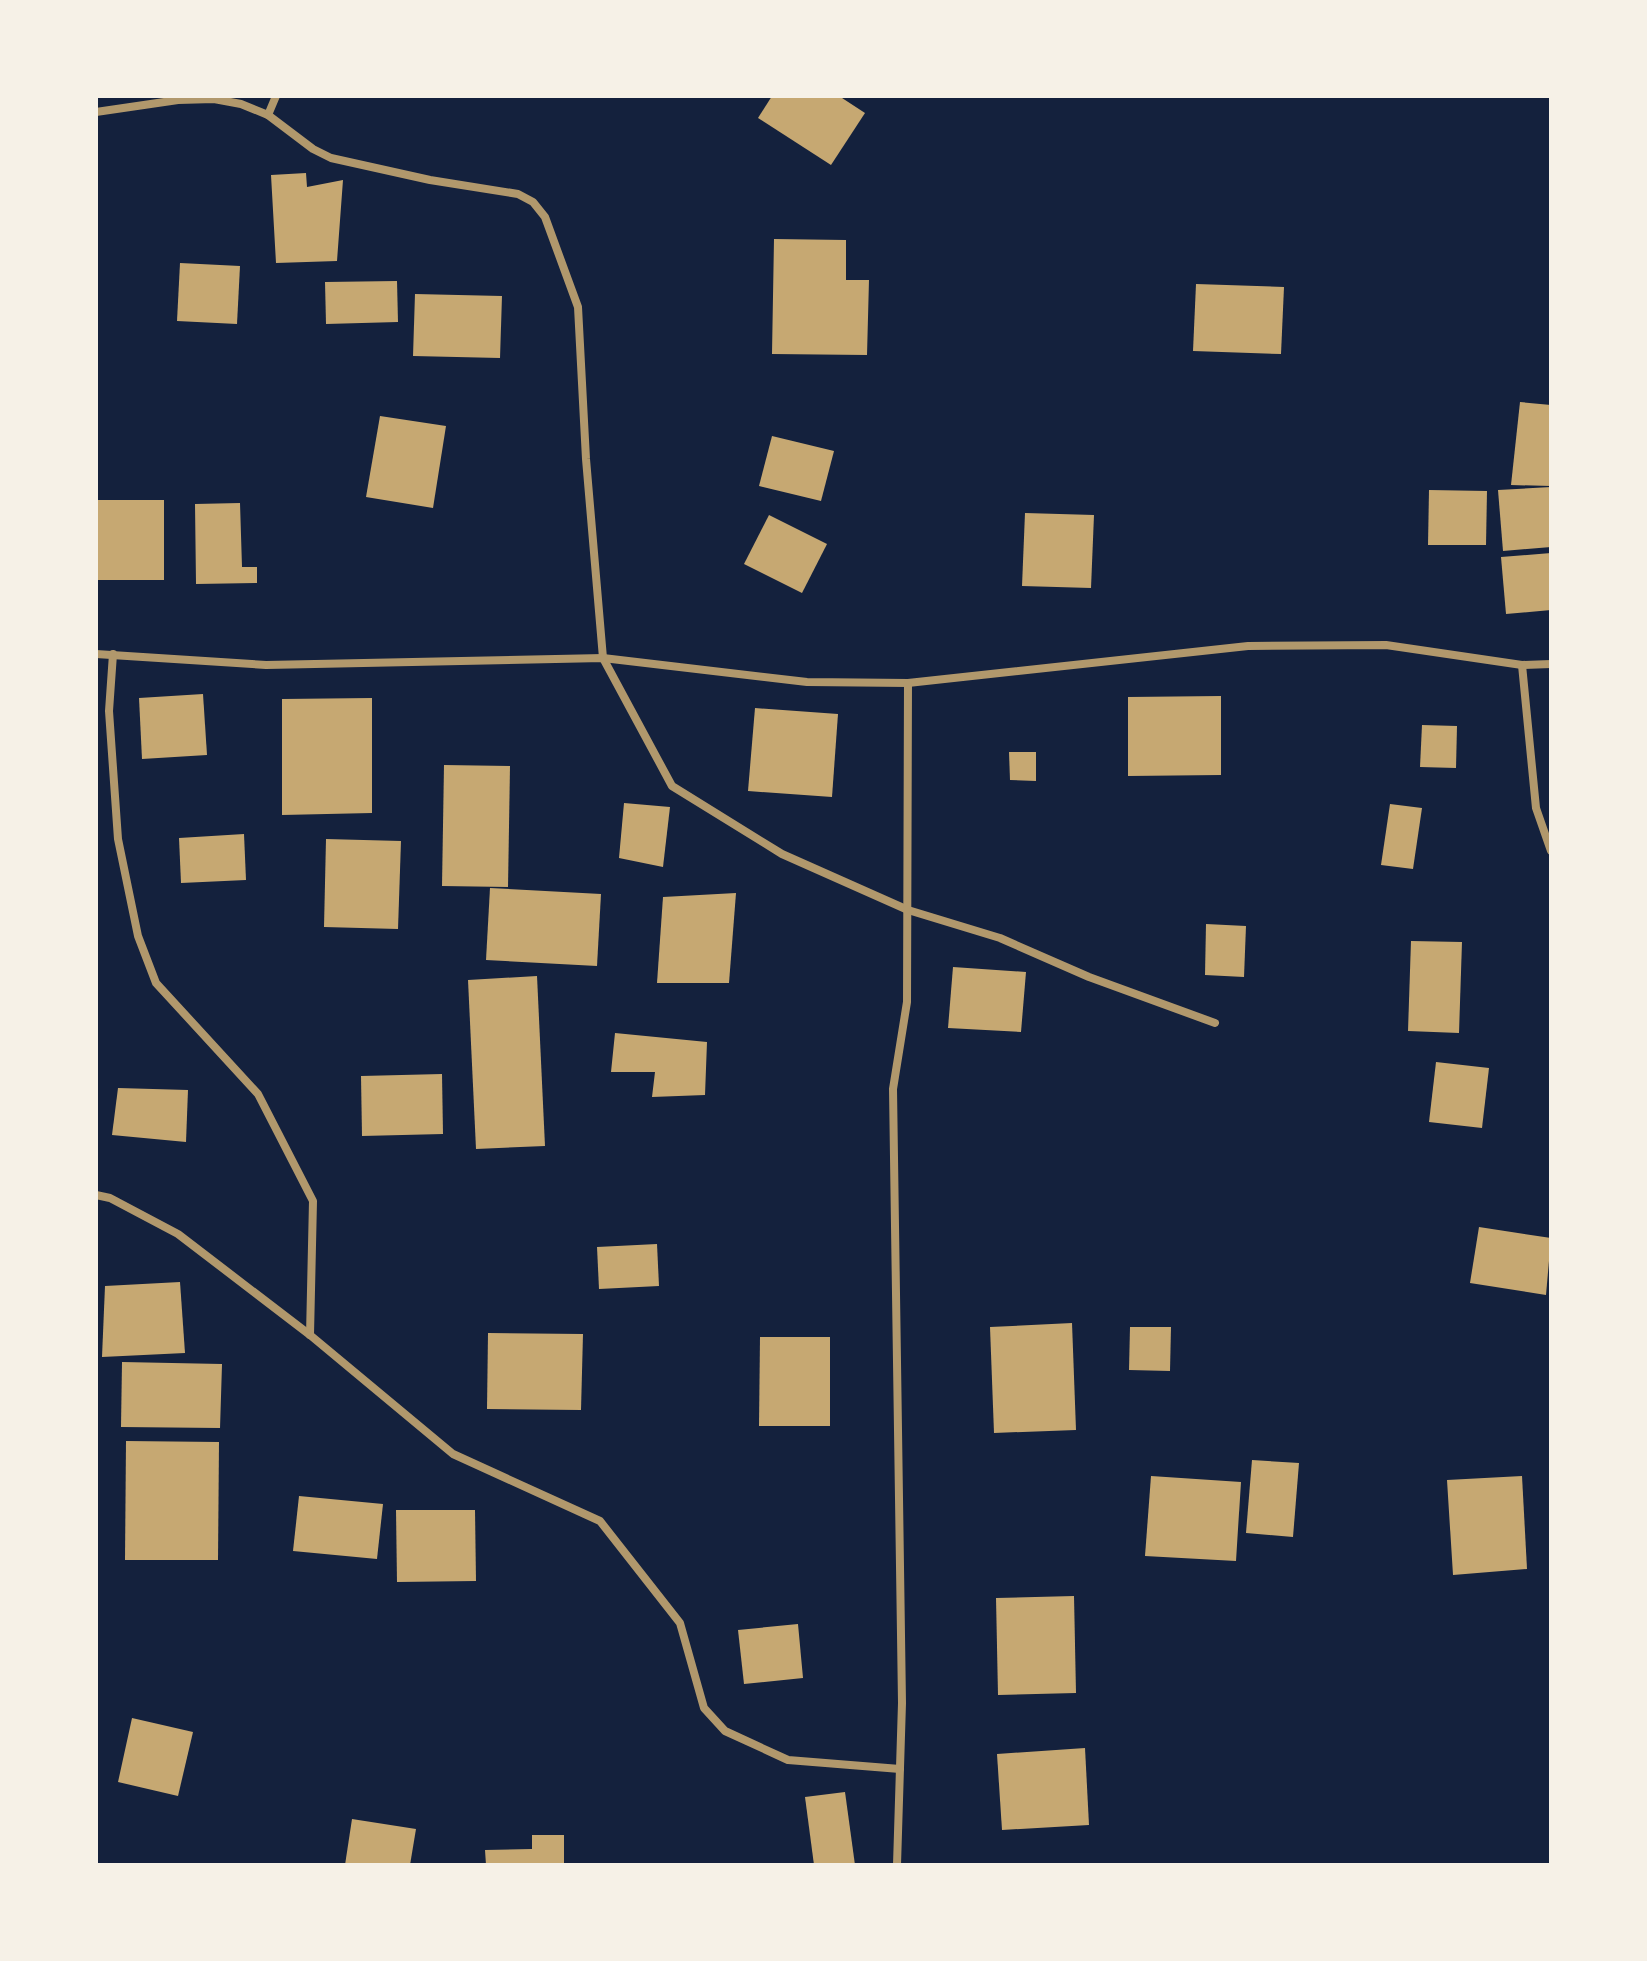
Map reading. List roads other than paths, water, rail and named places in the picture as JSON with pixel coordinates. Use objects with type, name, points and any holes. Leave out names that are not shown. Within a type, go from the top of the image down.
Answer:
[{"type":"street","points":[[268,115],[276,96]]},
{"type":"street","points":[[96,112],[178,100],[214,99],[268,115],[313,149],[331,158],[430,180],[518,194],[533,202],[545,217],[578,307],[586,459],[603,658],[672,786],[782,854],[908,910],[1000,938],[1089,977],[1215,1023]]},
{"type":"street","points":[[96,654],[266,665],[451,664],[559,656],[603,658],[807,682],[908,683],[1248,646],[1386,645],[1522,665],[1551,664]]},
{"type":"street","points":[[113,654],[109,711],[118,839],[138,936],[156,983],[258,1094],[313,1201],[310,1335]]},
{"type":"street","points":[[1522,665],[1536,808],[1551,851]]},
{"type":"street","points":[[897,1865],[900,1769],[893,1089],[907,1002],[905,730],[908,683]]},
{"type":"street","points":[[96,1195],[110,1198],[178,1234],[310,1335],[453,1454],[600,1521],[680,1623],[704,1708],[725,1731],[788,1760],[900,1769]]}]
